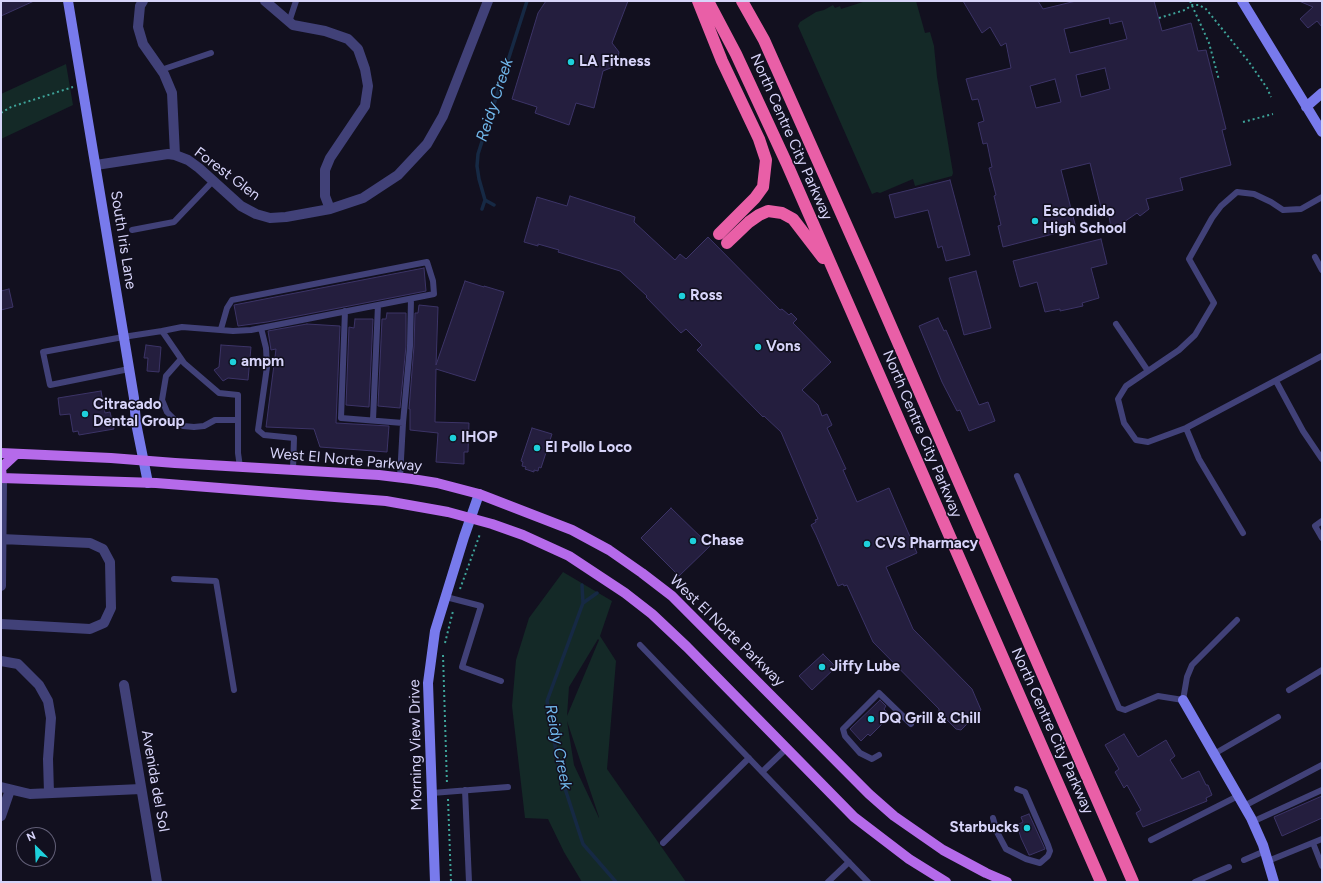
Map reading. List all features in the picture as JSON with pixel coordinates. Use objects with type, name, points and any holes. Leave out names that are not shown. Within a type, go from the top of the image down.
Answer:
[{"type":"highway","points":[[698,1],[722,61],[759,139],[766,160],[763,187],[723,239],[759,215],[768,211],[782,213],[793,219],[835,274]]},
{"type":"highway","name":"North Centre City Parkway","points":[[708,1],[736,54],[835,274],[1101,882]]},
{"type":"highway","name":"North Centre City Parkway","points":[[742,1],[764,40],[866,269],[1133,882]]},
{"type":"main road","name":"West El Norte Parkway","points":[[1,453],[400,477],[437,483],[479,494],[572,530],[609,550],[672,596],[869,794],[889,811],[920,835],[943,850],[986,873],[1007,882]]},
{"type":"main road","points":[[16,454],[1,468],[2,478],[148,483],[386,501],[419,506],[492,524],[523,535],[569,556],[625,592],[652,614],[687,647],[854,817],[938,880]]},
{"type":"street","name":"South Iris Lane","points":[[68,1],[134,398],[136,423],[148,483]]},
{"type":"street","points":[[143,1],[140,6],[138,27],[142,44],[164,74],[172,93],[175,156]]},
{"type":"street","points":[[265,1],[292,25],[325,31],[348,39],[358,49],[365,69],[368,86],[365,106],[330,158],[325,170],[325,196],[330,209]]},
{"type":"street","name":"Forest Glen","points":[[96,165],[168,154],[175,156],[188,160],[240,206],[256,214],[270,218],[286,217],[330,209],[363,198],[398,175],[426,144],[443,116],[488,1]]},
{"type":"street","points":[[1242,1],[1322,132]]},
{"type":"street","points":[[1306,107],[1322,93]]},
{"type":"street","points":[[1,586],[2,478]]},
{"type":"street","name":"Morning View Drive","points":[[434,882],[428,683],[435,631],[470,518],[479,494]]},
{"type":"street","points":[[1,539],[90,543],[103,549],[110,562],[111,608],[104,623],[90,629],[1,624]]},
{"type":"street","points":[[1,660],[18,664],[39,685],[48,701],[51,718],[48,759],[49,793]]},
{"type":"street","name":"Avenida del Sol","points":[[124,685],[157,882]]},
{"type":"street","points":[[1183,700],[1244,806],[1266,856],[1274,882]]},
{"type":"street","points":[[1,816],[5,788],[30,794],[141,789]]},
{"type":"lane","points":[[289,22],[296,1]]},
{"type":"lane","points":[[161,70],[211,53]]},
{"type":"lane","points":[[132,230],[174,222],[213,181]]},
{"type":"lane","points":[[1322,197],[1301,209],[1283,210],[1271,202],[1254,194],[1237,192],[1221,206],[1212,218],[1189,259],[1214,302],[1195,335],[1180,350],[1126,386],[1118,399],[1124,423],[1136,440],[1148,442],[1186,428],[1322,356]]},
{"type":"lane","points":[[1315,257],[1322,270]]},
{"type":"lane","points":[[129,369],[50,385],[43,352],[182,327],[220,329],[245,330],[261,328],[434,294],[433,281],[426,262],[232,300],[227,308],[220,329]]},
{"type":"lane","points":[[400,477],[410,346],[410,299]]},
{"type":"lane","points":[[373,420],[378,305]]},
{"type":"lane","points":[[345,311],[341,418],[403,423]]},
{"type":"lane","points":[[1116,324],[1148,371]]},
{"type":"lane","points":[[261,328],[266,348],[267,367],[258,430],[264,435],[294,438],[293,470]]},
{"type":"lane","points":[[162,331],[184,363],[219,393],[238,396],[238,453],[240,467]]},
{"type":"lane","points":[[182,359],[166,376],[162,400],[167,412],[183,426],[204,426],[215,420],[238,420]]},
{"type":"lane","points":[[1276,381],[1303,431],[1322,459]]},
{"type":"lane","points":[[1186,428],[1199,459],[1243,533]]},
{"type":"lane","points":[[1017,476],[1120,708],[1125,710],[1158,696],[1183,700],[1187,677],[1192,665],[1237,620]]},
{"type":"lane","points":[[1322,521],[1315,526],[1322,538]]},
{"type":"lane","points":[[174,579],[216,581],[234,690]]},
{"type":"lane","points":[[446,597],[481,606],[462,667],[501,680]]},
{"type":"lane","points":[[640,645],[868,882]]},
{"type":"lane","points":[[1289,690],[1322,670]]},
{"type":"lane","points":[[879,755],[872,759],[860,753],[846,736],[843,729],[879,693],[911,724]]},
{"type":"lane","points":[[1214,754],[1278,717]]},
{"type":"lane","points":[[762,772],[787,748]]},
{"type":"lane","points":[[663,843],[748,758]]},
{"type":"lane","points":[[1244,806],[1322,765]]},
{"type":"lane","points":[[432,793],[508,787]]},
{"type":"lane","points":[[993,818],[1006,849],[1040,863],[1048,856],[1050,851],[1048,845],[1024,792],[1017,789]]},
{"type":"lane","points":[[465,790],[469,882]]},
{"type":"lane","points":[[1252,822],[1322,790]]},
{"type":"lane","points":[[1151,840],[1238,796]]},
{"type":"lane","points":[[1244,860],[1266,856],[1313,843],[1322,839]]},
{"type":"lane","points":[[1313,843],[1322,866]]},
{"type":"lane","points":[[828,882],[849,862]]},
{"type":"lane","points":[[1195,882],[1229,867]]},
{"type":"path","points":[[1190,1],[1209,42],[1219,80]]},
{"type":"path","points":[[1159,18],[1185,10],[1192,5],[1199,5],[1208,12],[1249,62],[1267,88],[1271,97]]},
{"type":"path","points":[[1,113],[11,107],[73,87]]},
{"type":"path","points":[[1243,122],[1272,114]]},
{"type":"path","points":[[445,644],[456,600],[480,534]]},
{"type":"path","points":[[443,651],[451,882]]},
{"type":"green space","points":[[866,1],[916,1],[925,33],[930,32],[934,46],[937,77],[953,173],[952,176],[915,186],[913,179],[880,193],[877,192],[872,194],[798,26],[800,22],[816,12],[833,5],[835,8],[840,6],[841,9]]},
{"type":"green space","points":[[66,64],[73,105],[1,139],[1,94]]},
{"type":"green space","points":[[563,572],[612,601],[600,636],[616,661],[607,769],[686,882],[582,882],[564,852],[548,819],[525,818],[512,706],[516,660],[529,618]],"holes":[[[598,639],[599,640],[567,716],[569,687]],[[567,721],[599,817],[599,818],[574,765]]]},
{"type":"building","points":[[1,1],[34,1],[1,16]]},
{"type":"building","name":"LA Fitness","points":[[546,1],[628,1],[612,43],[619,52],[617,63],[613,67],[603,71],[594,108],[576,103],[569,125],[535,113],[537,107],[512,99],[538,13]]},
{"type":"building","points":[[963,1],[1038,1],[1043,9],[1076,1],[1154,1],[1162,31],[1191,23],[1198,51],[1206,50],[1226,129],[1222,130],[1231,165],[1180,178],[1183,190],[1146,199],[1149,209],[1140,216],[1137,213],[1124,222],[1111,228],[1109,216],[1103,216],[1090,163],[1061,170],[1076,228],[1003,247],[998,226],[1001,225],[994,196],[996,195],[989,168],[992,167],[987,143],[983,144],[978,123],[984,121],[978,99],[972,100],[966,79],[1011,68],[1006,43],[1001,46],[990,27],[982,33]],"holes":[[[1109,18],[1110,24],[1122,21],[1127,39],[1070,53],[1064,29]],[[1105,68],[1110,89],[1081,97],[1076,75]],[[1055,79],[1061,102],[1036,108],[1030,86]]]},
{"type":"building","points":[[1299,1],[1322,1],[1322,27],[1317,21],[1308,28],[1300,19],[1313,7]]},
{"type":"building","points":[[950,180],[970,255],[946,261],[942,246],[938,248],[928,210],[895,218],[889,195]]},
{"type":"building","points":[[570,196],[635,217],[634,222],[675,260],[680,254],[686,259],[708,237],[780,310],[782,309],[789,315],[791,313],[797,319],[793,323],[831,362],[802,390],[818,405],[822,416],[827,414],[832,425],[827,428],[846,469],[843,470],[857,502],[889,488],[917,553],[886,567],[913,629],[972,689],[981,710],[961,730],[956,729],[939,712],[939,709],[873,642],[847,585],[844,586],[843,584],[838,586],[811,525],[818,519],[781,432],[764,416],[763,417],[697,350],[702,345],[686,329],[681,333],[646,297],[647,296],[620,271],[558,252],[559,250],[524,242],[537,197],[567,206]]},
{"type":"building","points":[[1101,239],[1107,264],[1091,268],[1099,298],[1082,303],[1083,306],[1060,311],[1060,309],[1045,312],[1037,282],[1020,287],[1013,261]]},
{"type":"building","points":[[424,268],[426,291],[267,322],[238,326],[234,305]]},
{"type":"building","points":[[976,271],[991,328],[964,335],[949,278]]},
{"type":"building","points":[[465,281],[504,292],[475,381],[436,369],[435,422],[469,423],[468,452],[464,452],[464,464],[436,462],[438,433],[410,430],[409,409],[415,313],[418,313],[419,305],[438,307],[436,365]]},
{"type":"building","points":[[9,289],[13,307],[1,310],[1,291]]},
{"type":"building","points":[[387,313],[406,313],[406,346],[400,408],[378,406],[382,319],[386,319]]},
{"type":"building","points":[[938,318],[944,331],[946,330],[979,405],[988,402],[995,421],[969,431],[960,410],[957,411],[942,382],[919,326]]},
{"type":"building","points":[[355,319],[373,319],[369,407],[346,405],[349,327],[354,328]]},
{"type":"building","points":[[307,324],[340,326],[336,423],[389,426],[387,452],[320,447],[314,429],[266,427],[276,349],[271,350],[268,331]]},
{"type":"building","points":[[146,345],[161,347],[159,372],[147,371],[148,358],[144,358]]},
{"type":"building","points":[[221,345],[251,347],[248,380],[228,378],[223,381],[214,370],[219,367]]},
{"type":"building","name":"Citracado Dental Group","points":[[101,391],[105,413],[110,412],[114,429],[79,435],[78,431],[73,432],[70,414],[60,415],[58,398]]},
{"type":"building","name":"El Pollo Loco","points":[[532,428],[552,434],[541,468],[539,467],[538,471],[534,470],[534,472],[525,469],[526,467],[522,466],[523,462],[521,461]]},
{"type":"building","points":[[671,508],[710,546],[679,576],[641,538]]},
{"type":"building","points":[[823,654],[836,667],[812,690],[799,676]]},
{"type":"building","name":"DQ Grill & Chill","points":[[880,700],[886,706],[884,709],[890,716],[870,736],[868,734],[861,741],[850,729]]},
{"type":"building","points":[[1124,734],[1138,757],[1166,740],[1175,756],[1170,760],[1182,779],[1199,771],[1206,785],[1208,785],[1212,795],[1206,798],[1207,801],[1143,827],[1136,813],[1141,810],[1127,785],[1124,788],[1115,772],[1119,769],[1105,745]]},
{"type":"building","points":[[1322,796],[1322,818],[1282,836],[1274,817]]},
{"type":"building","points":[[1029,814],[1045,849],[1030,855],[1021,838],[1017,825],[1023,822],[1021,817]]},
{"type":"waterway","name":"Reidy Creek","points":[[482,209],[485,200],[477,166],[478,154],[527,1]]},
{"type":"waterway","name":"Reidy Creek","points":[[485,200],[494,205]]},
{"type":"waterway","name":"Reidy Creek","points":[[582,585],[583,603],[547,701],[560,773],[583,844],[616,882]]},
{"type":"waterway","name":"Reidy Creek","points":[[583,603],[597,593]]},
{"type":"place","name":"LA Fitness","points":[[571,62]]},
{"type":"place","name":"Escondido High School","points":[[1035,221]]},
{"type":"place","name":"Ross","points":[[682,296]]},
{"type":"place","name":"Vons","points":[[758,347]]},
{"type":"place","name":"ampm","points":[[233,362]]},
{"type":"place","name":"Citracado Dental Group","points":[[85,414]]},
{"type":"place","name":"IHOP","points":[[453,438]]},
{"type":"place","name":"El Pollo Loco","points":[[537,448]]},
{"type":"place","name":"Chase","points":[[693,541]]},
{"type":"place","name":"CVS Pharmacy","points":[[867,544]]},
{"type":"place","name":"Jiffy Lube","points":[[822,667]]},
{"type":"place","name":"DQ Grill & Chill","points":[[871,719]]},
{"type":"place","name":"Starbucks","points":[[1027,828]]}]
